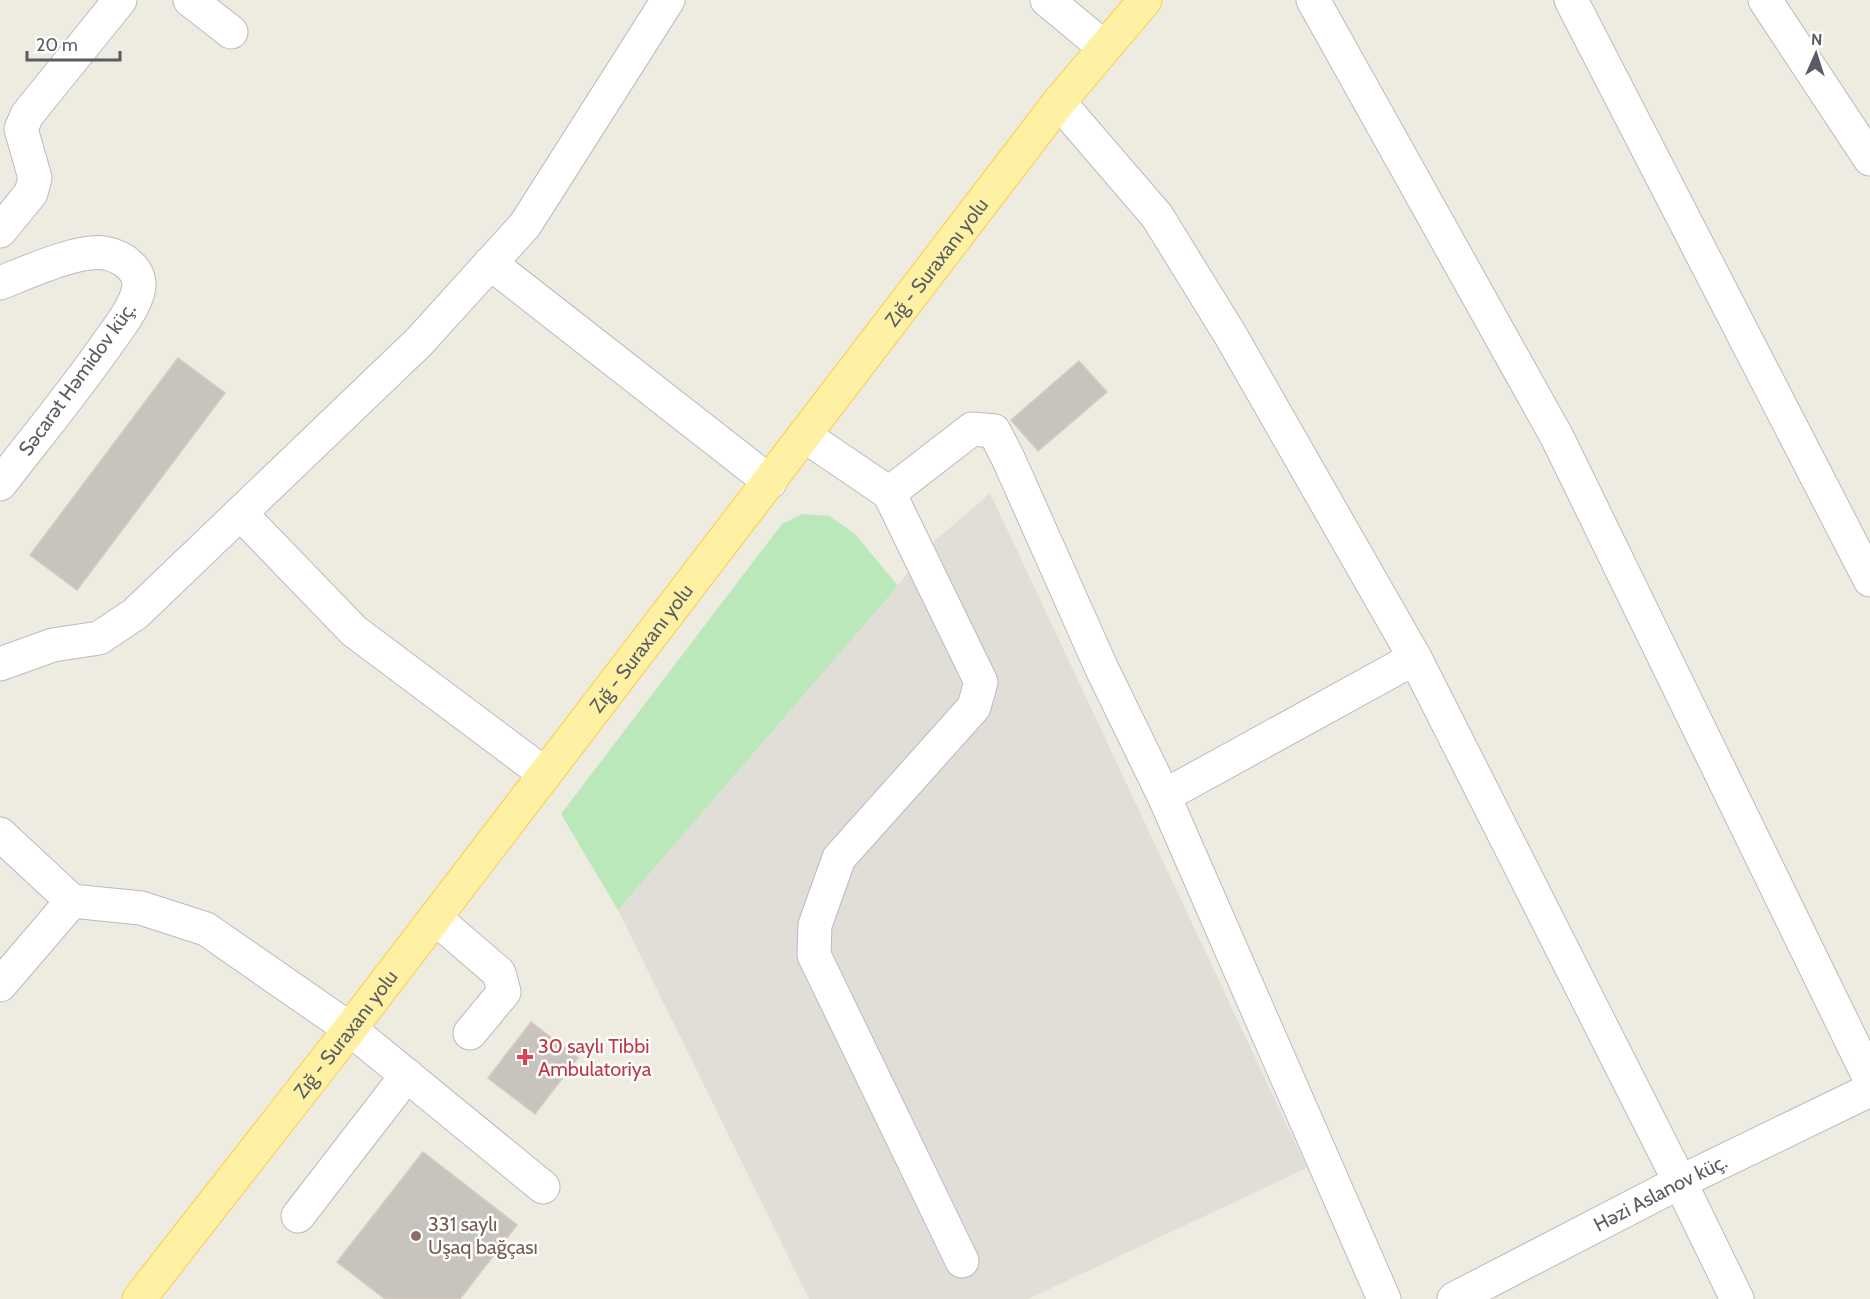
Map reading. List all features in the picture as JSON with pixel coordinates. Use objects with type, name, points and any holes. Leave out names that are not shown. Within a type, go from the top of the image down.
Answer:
[{"type":"main road","name":"Zığ - Suraxanı yolu","points":[[139,1299],[351,1029],[1059,102],[1145,0]]},
{"type":"street","points":[[0,231],[31,193],[35,178],[21,129],[27,115],[120,0]]},
{"type":"street","points":[[190,0],[231,32]]},
{"type":"street","points":[[0,664],[53,645],[99,638],[135,614],[419,342],[525,225],[668,0]]},
{"type":"street","points":[[1047,0],[1104,47]]},
{"type":"street","points":[[1313,0],[1557,437],[1870,1079]]},
{"type":"street","points":[[1571,0],[1870,580]]},
{"type":"street","points":[[1765,0],[1870,159]]},
{"type":"street","points":[[1059,102],[1157,216],[1231,336],[1415,658],[1737,1299]]},
{"type":"street","name":"Səcarət Həmidov küç.","points":[[0,283],[74,256],[103,252],[124,259],[137,274],[139,291],[129,313],[86,373],[0,484]]},
{"type":"street","points":[[490,263],[770,482]]},
{"type":"street","points":[[889,493],[972,429],[994,431],[1101,667],[1164,796],[1384,1299]]},
{"type":"street","points":[[805,436],[889,493],[981,682],[974,707],[839,858],[815,925],[814,955],[962,1261]]},
{"type":"street","points":[[240,513],[354,631],[545,774]]},
{"type":"street","points":[[1164,796],[1415,658]]},
{"type":"street","points":[[0,834],[72,901],[141,908],[206,929],[351,1029],[543,1187]]},
{"type":"street","points":[[0,985],[72,901]]},
{"type":"street","points":[[435,918],[499,973],[504,992],[470,1033]]},
{"type":"street","points":[[298,1216],[406,1075]]},
{"type":"street","name":"Həzi Aslanov küç.","points":[[1454,1299],[1680,1182],[1870,1090]]},
{"type":"shaded area","points":[[990,493],[1307,1168],[1028,1299],[809,1299],[618,910],[898,586],[920,554]]},
{"type":"green space","points":[[802,514],[829,516],[854,533],[898,586],[618,910],[561,814],[782,524]]},
{"type":"building","points":[[178,358],[225,393],[77,590],[30,555]]},
{"type":"building","points":[[1079,361],[1107,392],[1038,451],[1011,420]]},
{"type":"building","points":[[531,1022],[578,1058],[535,1114],[488,1078]]},
{"type":"building","points":[[423,1152],[517,1225],[460,1299],[385,1299],[337,1262]]},
{"type":"place","name":"30 saylı Tibbi Ambulatoriya","points":[[525,1057]]},
{"type":"place","name":"331 saylı Uşaq bağçası","points":[[416,1236]]}]
